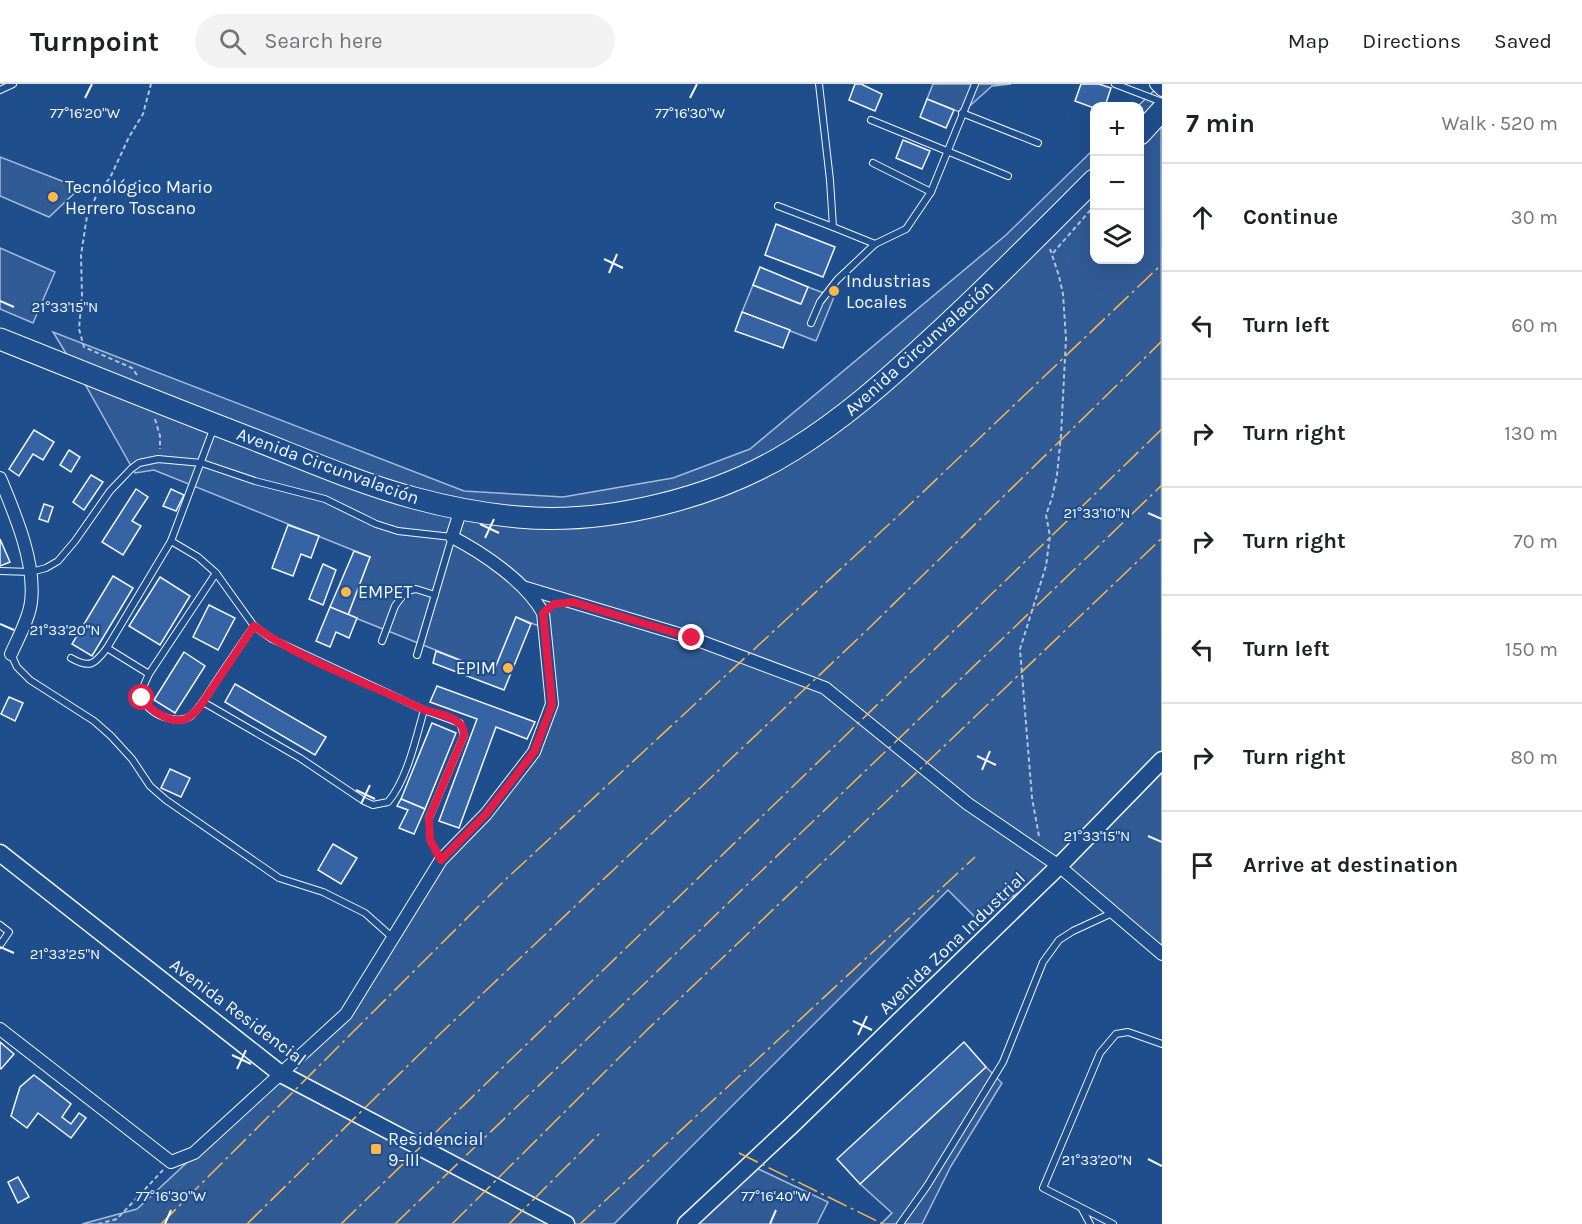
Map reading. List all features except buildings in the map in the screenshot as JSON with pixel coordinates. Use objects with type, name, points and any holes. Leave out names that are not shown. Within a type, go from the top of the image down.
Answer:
[{"type":"highway","points":[[1144,130],[1162,110]]},
{"type":"highway","name":"Avenida Circunvalación","points":[[0,339],[215,425],[373,485],[415,498],[520,517],[617,512],[687,497],[720,486],[762,468],[793,451],[837,421],[876,391],[991,284],[1090,185]]},
{"type":"main road","name":"Avenida Zona Industrial","points":[[686,1224],[701,1216],[1059,867],[1162,760]]},
{"type":"main road","name":"Avenida Residencial","points":[[0,853],[281,1074],[565,1223]]},
{"type":"street","points":[[1156,84],[1162,90]]},
{"type":"street","points":[[0,478],[13,509],[31,572],[31,604],[11,654]]},
{"type":"street","points":[[0,1029],[171,1162],[194,1153],[346,1014],[441,860],[486,814],[534,752],[552,705],[543,613],[536,600],[522,587],[471,546],[452,537],[461,508]]},
{"type":"street","points":[[522,587],[692,638],[825,688],[968,804],[1059,867],[1162,954]]},
{"type":"street","points":[[543,613],[554,604],[573,602]]},
{"type":"lane","points":[[0,90],[13,84]]},
{"type":"lane","points":[[819,84],[833,227]]},
{"type":"lane","points":[[811,323],[820,302],[837,280],[875,243],[906,229],[931,192],[975,84]]},
{"type":"lane","points":[[1115,84],[1162,102]]},
{"type":"lane","points":[[962,113],[1038,143]]},
{"type":"lane","points":[[871,120],[1008,176]]},
{"type":"lane","points":[[873,163],[931,192]]},
{"type":"lane","points":[[778,206],[875,243]]},
{"type":"lane","points":[[71,658],[86,665],[93,664],[106,648],[171,541],[215,425]]},
{"type":"lane","points":[[0,571],[31,572],[46,568],[66,553],[110,491],[139,464],[158,459],[202,463],[247,479],[325,499],[376,524],[398,531],[452,537],[417,655]]},
{"type":"lane","points":[[171,541],[198,557],[216,573],[254,626],[272,639],[424,710],[460,723],[464,735],[429,818]]},
{"type":"lane","points":[[216,573],[149,674],[142,691],[142,698],[147,706],[166,717],[187,719],[203,702],[254,626]]},
{"type":"lane","points":[[382,641],[395,606],[406,591],[416,589],[435,596]]},
{"type":"lane","points":[[106,648],[149,674]]},
{"type":"lane","points":[[11,654],[17,667],[30,680],[94,721],[111,736],[132,759],[150,786],[166,800],[279,878],[323,892],[365,913],[393,939]]},
{"type":"lane","points":[[203,702],[300,758],[373,805],[388,802],[394,795],[409,758],[424,710]]},
{"type":"lane","points":[[900,1224],[927,1186],[1004,1062],[1043,962],[1059,940],[1112,913]]},
{"type":"lane","points":[[0,925],[9,932],[0,945]]},
{"type":"lane","points":[[1113,1224],[1043,1188],[1100,1053],[1116,1034],[1128,1032],[1162,1044]]},
{"type":"lane","points":[[1082,1208],[1090,1224]]},
{"type":"path","points":[[151,84],[143,114],[129,137],[111,178],[103,187],[87,216],[81,255],[82,295],[79,329],[84,347],[132,368],[139,378],[158,426],[161,446],[158,459]]},
{"type":"path","points":[[80,188],[103,187]]},
{"type":"path","points":[[1053,253],[1091,210]]},
{"type":"path","points":[[1039,235],[1053,253],[1063,294],[1066,339],[1059,458],[1052,498],[1046,515],[1050,536],[1046,567],[1020,649],[1032,798],[1039,837]]},
{"type":"path","points":[[429,818],[430,840],[441,860]]},
{"type":"path","points":[[98,1224],[117,1219],[171,1162]]},
{"type":"shaded area","points":[[933,84],[1011,84],[992,86],[962,113],[927,99]]},
{"type":"shaded area","points":[[1161,84],[1162,954],[1059,867],[977,919],[948,890],[614,1224],[82,1224],[137,1209],[346,1014],[441,860],[534,752],[552,704],[544,628],[516,617],[493,673],[348,615],[370,557],[154,470],[135,473],[53,332],[464,491],[563,497],[673,478],[750,449],[1006,235],[1090,153],[1090,264],[1144,264],[1144,102],[1142,102]]},
{"type":"shaded area","points":[[0,157],[80,188],[49,217],[0,196]]},
{"type":"shaded area","points":[[0,248],[55,272],[33,323],[0,309]]},
{"type":"shaded area","points":[[753,285],[800,304],[808,287],[834,297],[816,341],[742,312]]},
{"type":"shaded area","points":[[986,1067],[1002,1083],[951,1166],[922,1224],[881,1224],[892,1213],[860,1184]]},
{"type":"shaded area","points":[[746,1163],[828,1202],[817,1224],[685,1224]]},
{"type":"power","points":[[161,1224],[505,880],[899,515],[1162,264]]},
{"type":"power","points":[[247,1224],[442,1032],[866,631],[1162,341]]},
{"type":"power","points":[[341,1224],[1162,429]]},
{"type":"power","points":[[395,1224],[1162,485]]},
{"type":"power","points":[[452,1224],[648,1029],[1162,538]]},
{"type":"power","points":[[580,1224],[975,857]]},
{"type":"power","points":[[509,1224],[602,1131]]},
{"type":"power","points":[[739,1153],[883,1224]]},
{"type":"place","name":"Tecnológico Mario Herrero Toscano","points":[[53,197]]},
{"type":"place","name":"Industrias Locales","points":[[834,291]]},
{"type":"place","name":"EMPET","points":[[346,592]]},
{"type":"place","name":"EPIM","points":[[508,668]]},
{"type":"place","name":"Residencial 9-III","points":[[376,1149]]},
{"type":"route","points":[[142,698],[147,706],[166,717],[187,719],[203,702],[254,626],[272,639],[305,656],[424,710],[460,723],[464,729],[464,735],[429,818],[430,840],[441,860],[486,814],[534,752],[552,705],[543,613],[554,604],[573,602],[692,638]]}]
